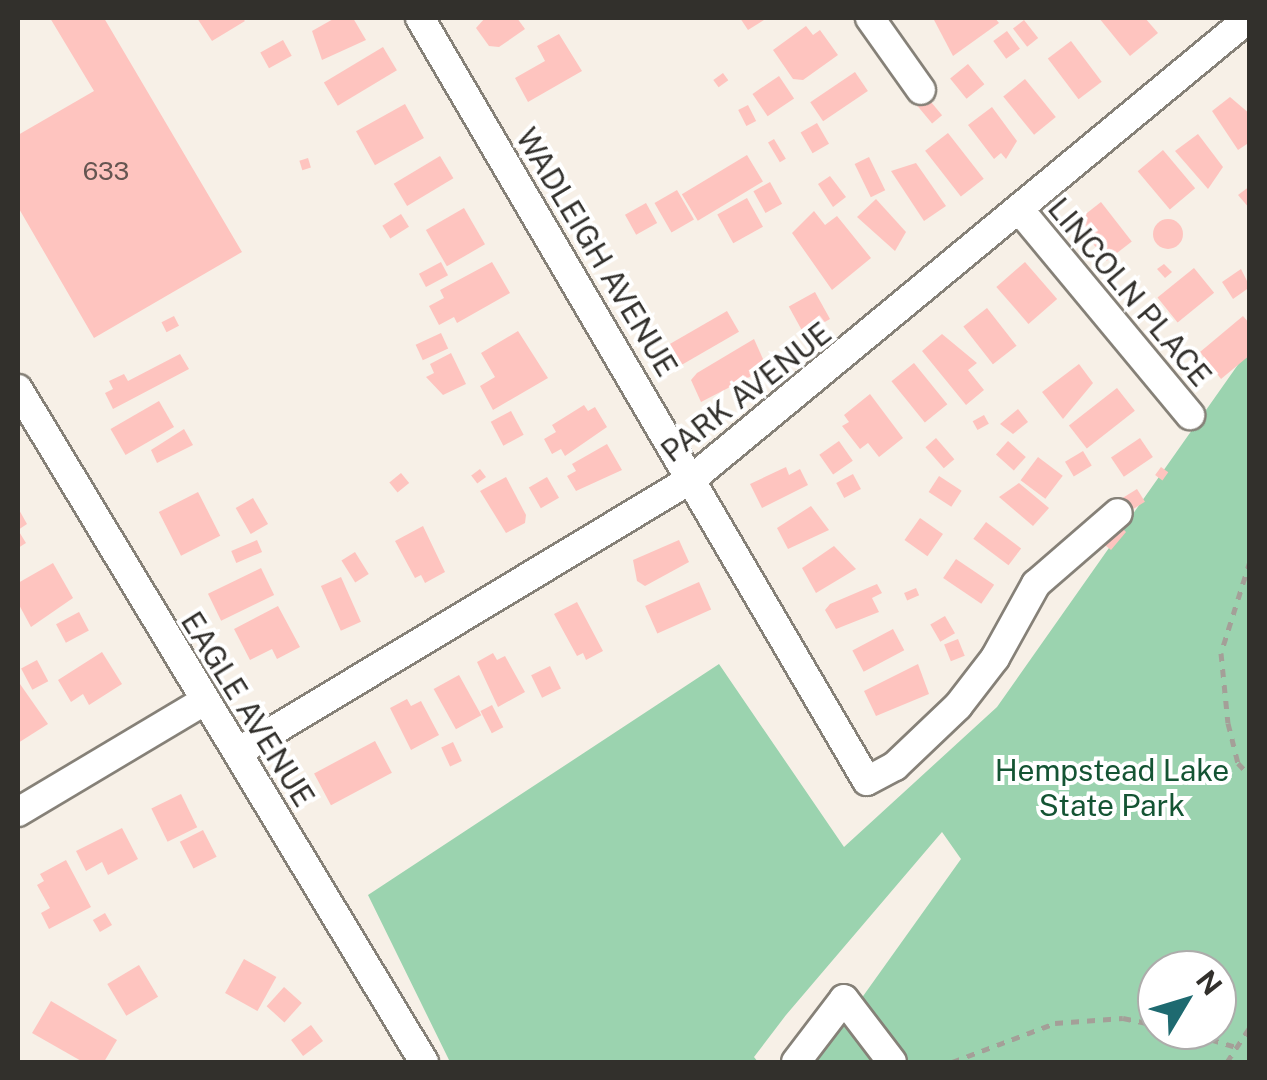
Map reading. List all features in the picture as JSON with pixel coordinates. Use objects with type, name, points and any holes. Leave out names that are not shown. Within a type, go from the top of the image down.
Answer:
[{"type":"street","name":"WADLEIGH AVENUE","points":[[420,18],[867,781],[894,766],[958,706],[995,658],[1036,584],[1118,513]]},
{"type":"street","points":[[870,18],[922,90]]},
{"type":"street","name":"PARK AVENUE","points":[[238,752],[692,478],[1249,18]]},
{"type":"street","name":"LINCOLN PLACE","points":[[1019,210],[1190,415]]},
{"type":"street","name":"EAGLE AVENUE","points":[[18,388],[424,1062]]},
{"type":"street","points":[[18,812],[204,701]]},
{"type":"street","points":[[796,1062],[844,999],[892,1062]]},
{"type":"path","points":[[1250,561],[1221,652],[1228,723],[1238,763],[1250,776]]},
{"type":"path","points":[[952,1062],[1055,1024],[1123,1018],[1137,1021]]},
{"type":"green space","name":"Hempstead Lake State Park","points":[[1249,349],[1249,1062],[816,1062],[961,859],[942,832],[786,1015],[754,1057],[758,1062],[450,1062],[368,895],[719,664],[844,847],[997,707]]},
{"type":"building","points":[[50,18],[104,18],[242,252],[94,338],[18,207],[18,135],[94,91]]},
{"type":"building","points":[[197,18],[242,18],[245,21],[212,41]]},
{"type":"building","points":[[335,18],[353,18],[366,40],[322,60],[312,31]]},
{"type":"building","points":[[485,18],[517,18],[525,29],[499,47],[489,46],[476,28]]},
{"type":"building","points":[[740,18],[767,18],[748,30]]},
{"type":"building","points":[[933,18],[995,18],[999,23],[953,56]]},
{"type":"building","points":[[1099,18],[1145,18],[1158,33],[1130,56]]},
{"type":"building","points":[[1024,20],[1038,38],[1027,47],[1013,29]]},
{"type":"building","points":[[806,26],[813,35],[820,30],[838,55],[803,80],[793,79],[773,50]]},
{"type":"building","points":[[1007,31],[1020,49],[1006,59],[993,41]]},
{"type":"building","points":[[559,34],[582,71],[528,102],[515,78],[545,61],[537,46]]},
{"type":"building","points":[[283,40],[292,56],[269,68],[260,53]]},
{"type":"building","points":[[1071,41],[1102,82],[1079,99],[1048,58]]},
{"type":"building","points":[[383,47],[397,70],[338,106],[324,83]]},
{"type":"building","points":[[968,64],[984,84],[966,99],[950,78]]},
{"type":"building","points":[[855,72],[868,91],[823,121],[810,102]]},
{"type":"building","points":[[723,73],[728,80],[719,87],[713,80]]},
{"type":"building","points":[[779,76],[794,98],[768,116],[752,94]]},
{"type":"building","points":[[1025,79],[1056,117],[1034,135],[1003,97]]},
{"type":"building","points":[[926,96],[942,115],[932,124],[916,104]]},
{"type":"building","points":[[1230,97],[1250,114],[1250,142],[1238,150],[1212,111]]},
{"type":"building","points":[[405,104],[424,138],[375,165],[356,131]]},
{"type":"building","points":[[748,105],[756,121],[746,126],[738,110]]},
{"type":"building","points":[[992,107],[1017,141],[1006,159],[1001,153],[994,159],[968,125]]},
{"type":"building","points":[[817,123],[829,144],[813,153],[801,132]]},
{"type":"building","points":[[948,133],[984,179],[961,197],[925,151]]},
{"type":"building","points":[[1198,134],[1223,167],[1208,189],[1175,151]]},
{"type":"building","points":[[774,139],[786,159],[780,162],[768,143]]},
{"type":"building","points":[[1163,150],[1195,188],[1170,210],[1138,171]]},
{"type":"building","points":[[747,155],[763,182],[698,221],[682,194]]},
{"type":"building","points":[[440,156],[453,178],[407,206],[394,184]]},
{"type":"building","points":[[869,157],[885,190],[871,197],[855,164]]},
{"type":"building","points":[[308,158],[311,168],[302,170],[299,161]]},
{"type":"building","points":[[916,163],[946,206],[924,221],[891,171]]},
{"type":"building","points":[[830,176],[846,197],[833,207],[818,184]]},
{"type":"building","points":[[770,182],[782,204],[766,213],[753,191]]},
{"type":"building","points":[[1250,186],[1250,209],[1238,195]]},
{"type":"building","points":[[677,190],[694,219],[671,232],[654,203]]},
{"type":"building","points":[[747,198],[763,227],[733,243],[717,214]]},
{"type":"building","points":[[876,199],[906,232],[895,251],[857,217]]},
{"type":"building","points":[[1101,202],[1132,241],[1107,261],[1076,222]]},
{"type":"building","points":[[646,203],[657,223],[636,235],[625,215]]},
{"type":"building","points":[[464,208],[485,244],[447,266],[426,230]]},
{"type":"building","points":[[814,211],[825,225],[837,216],[871,258],[832,290],[792,233]]},
{"type":"building","points":[[401,214],[409,227],[390,238],[382,226]]},
{"type":"building","points":[[1168,219],[1178,224],[1183,234],[1178,244],[1168,249],[1158,244],[1153,234],[1158,224]]},
{"type":"building","points":[[441,262],[448,275],[426,287],[419,274]]},
{"type":"building","points":[[492,262],[510,293],[457,323],[454,317],[439,325],[429,306],[444,298],[440,290]]},
{"type":"building","points":[[1025,262],[1057,299],[1028,324],[996,287]]},
{"type":"building","points":[[1164,264],[1172,272],[1165,278],[1157,269]]},
{"type":"building","points":[[1194,268],[1214,293],[1178,322],[1157,298]]},
{"type":"building","points":[[1241,269],[1250,287],[1233,299],[1222,282]]},
{"type":"building","points":[[815,292],[830,319],[804,334],[789,307]]},
{"type":"building","points":[[987,308],[1017,346],[993,364],[963,326]]},
{"type":"building","points":[[727,311],[739,332],[678,367],[666,346]]},
{"type":"building","points":[[174,316],[179,326],[167,332],[162,322]]},
{"type":"building","points":[[1243,316],[1250,324],[1250,355],[1221,379],[1200,352]]},
{"type":"building","points":[[518,331],[548,378],[493,410],[480,386],[495,377],[481,353]]},
{"type":"building","points":[[441,333],[448,348],[423,360],[416,345]]},
{"type":"building","points":[[942,334],[977,363],[968,370],[984,390],[966,405],[922,351]]},
{"type":"building","points":[[754,339],[767,368],[701,402],[691,380]]},
{"type":"building","points":[[451,353],[466,384],[443,395],[426,377],[434,373],[430,364]]},
{"type":"building","points":[[180,354],[189,369],[113,409],[105,393],[113,389],[109,381],[124,374],[128,381]]},
{"type":"building","points":[[914,363],[947,404],[925,422],[891,381]]},
{"type":"building","points":[[1079,364],[1093,383],[1063,419],[1042,392]]},
{"type":"building","points":[[1117,388],[1135,411],[1087,448],[1069,426]]},
{"type":"building","points":[[870,394],[903,438],[879,457],[868,443],[860,449],[842,426],[849,422],[844,415]]},
{"type":"building","points":[[159,401],[174,427],[126,455],[111,429]]},
{"type":"building","points":[[584,405],[588,411],[595,407],[607,427],[565,456],[561,449],[552,454],[544,439],[556,432],[552,425]]},
{"type":"building","points":[[1018,409],[1028,422],[1013,434],[1000,424]]},
{"type":"building","points":[[511,411],[524,435],[503,446],[491,422]]},
{"type":"building","points":[[984,415],[989,424],[977,430],[973,421]]},
{"type":"building","points":[[184,429],[193,445],[157,463],[151,450]]},
{"type":"building","points":[[936,438],[954,459],[944,468],[925,447]]},
{"type":"building","points":[[1140,438],[1153,457],[1124,477],[1111,458]]},
{"type":"building","points":[[839,441],[853,461],[833,474],[819,455]]},
{"type":"building","points":[[1008,441],[1026,457],[1014,470],[996,454]]},
{"type":"building","points":[[607,444],[622,470],[576,491],[567,476],[576,471],[572,464]]},
{"type":"building","points":[[1083,451],[1092,466],[1074,476],[1065,462]]},
{"type":"building","points":[[1038,457],[1063,476],[1045,499],[1021,480]]},
{"type":"building","points":[[786,467],[789,475],[800,469],[808,485],[762,508],[750,484]]},
{"type":"building","points":[[1161,467],[1168,472],[1162,480],[1155,475]]},
{"type":"building","points":[[480,469],[486,477],[477,484],[471,476]]},
{"type":"building","points":[[401,473],[409,483],[398,493],[389,482]]},
{"type":"building","points":[[853,474],[861,489],[844,498],[836,483]]},
{"type":"building","points":[[939,476],[962,491],[951,507],[929,492]]},
{"type":"building","points":[[506,477],[526,515],[525,523],[506,533],[480,491]]},
{"type":"building","points":[[547,477],[559,498],[541,508],[529,487]]},
{"type":"building","points":[[1019,483],[1049,508],[1033,526],[999,497]]},
{"type":"building","points":[[1137,489],[1145,502],[1122,516],[1114,503]]},
{"type":"building","points":[[198,492],[220,536],[181,556],[159,512]]},
{"type":"building","points":[[253,498],[268,524],[251,534],[236,508]]},
{"type":"building","points":[[811,506],[829,530],[788,549],[777,528]]},
{"type":"building","points":[[18,508],[27,524],[18,530]]},
{"type":"building","points":[[920,518],[943,534],[927,556],[905,540]]},
{"type":"building","points":[[986,522],[1021,548],[1009,565],[973,539]]},
{"type":"building","points":[[423,526],[445,572],[425,583],[421,575],[415,578],[395,541]]},
{"type":"building","points":[[1123,529],[1126,532],[1111,550],[1105,545]]},
{"type":"building","points":[[18,530],[26,543],[18,548]]},
{"type":"building","points":[[257,540],[262,552],[236,563],[231,551]]},
{"type":"building","points":[[679,540],[689,562],[645,586],[637,581],[633,560]]},
{"type":"building","points":[[834,546],[856,569],[816,593],[802,568]]},
{"type":"building","points":[[355,552],[369,574],[355,583],[341,560]]},
{"type":"building","points":[[956,559],[994,585],[981,604],[943,578]]},
{"type":"building","points":[[53,563],[73,598],[31,627],[18,603],[18,583]]},
{"type":"building","points":[[261,568],[274,595],[221,621],[208,594]]},
{"type":"building","points":[[341,577],[361,622],[341,631],[321,586]]},
{"type":"building","points":[[699,582],[711,609],[657,633],[645,606]]},
{"type":"building","points":[[877,584],[882,593],[872,598],[879,612],[836,629],[825,610],[830,604]]},
{"type":"building","points":[[916,588],[919,595],[907,600],[904,593]]},
{"type":"building","points":[[577,602],[603,651],[586,660],[583,653],[577,656],[554,614]]},
{"type":"building","points":[[278,606],[300,647],[277,659],[272,649],[250,660],[234,629]]},
{"type":"building","points":[[79,612],[89,631],[66,643],[56,624]]},
{"type":"building","points":[[945,616],[955,633],[940,642],[930,624]]},
{"type":"building","points":[[893,629],[904,650],[864,672],[852,651]]},
{"type":"building","points":[[958,639],[965,656],[951,661],[944,645]]},
{"type":"building","points":[[102,652],[122,684],[89,705],[83,694],[71,702],[58,680]]},
{"type":"building","points":[[493,653],[497,660],[505,656],[525,692],[498,707],[477,662]]},
{"type":"building","points":[[37,660],[48,681],[32,690],[21,668]]},
{"type":"building","points":[[918,664],[929,694],[876,716],[864,691]]},
{"type":"building","points":[[550,666],[561,688],[542,698],[531,675]]},
{"type":"building","points":[[459,675],[481,715],[456,729],[434,689]]},
{"type":"building","points":[[18,685],[48,724],[18,743]]},
{"type":"building","points":[[407,699],[411,706],[421,701],[439,735],[411,750],[390,708]]},
{"type":"building","points":[[492,705],[503,727],[492,733],[480,711]]},
{"type":"building","points":[[375,741],[392,773],[331,805],[314,773]]},
{"type":"building","points":[[453,742],[462,761],[450,767],[441,747]]},
{"type":"building","points":[[181,794],[197,827],[168,842],[151,808]]},
{"type":"building","points":[[122,828],[138,859],[108,875],[102,862],[86,871],[76,851]]},
{"type":"building","points":[[203,830],[217,857],[193,869],[180,842]]},
{"type":"building","points":[[66,860],[91,907],[49,929],[41,913],[50,908],[37,885],[44,881],[40,874]]},
{"type":"building","points":[[105,913],[112,925],[100,932],[93,920]]},
{"type":"building","points":[[244,959],[276,977],[257,1011],[225,993]]},
{"type":"building","points":[[139,965],[158,997],[126,1016],[107,984]]},
{"type":"building","points":[[284,987],[302,1003],[284,1022],[267,1006]]},
{"type":"building","points":[[51,1001],[117,1040],[104,1062],[83,1062],[32,1033]]},
{"type":"building","points":[[311,1025],[323,1041],[303,1056],[291,1040]]}]
